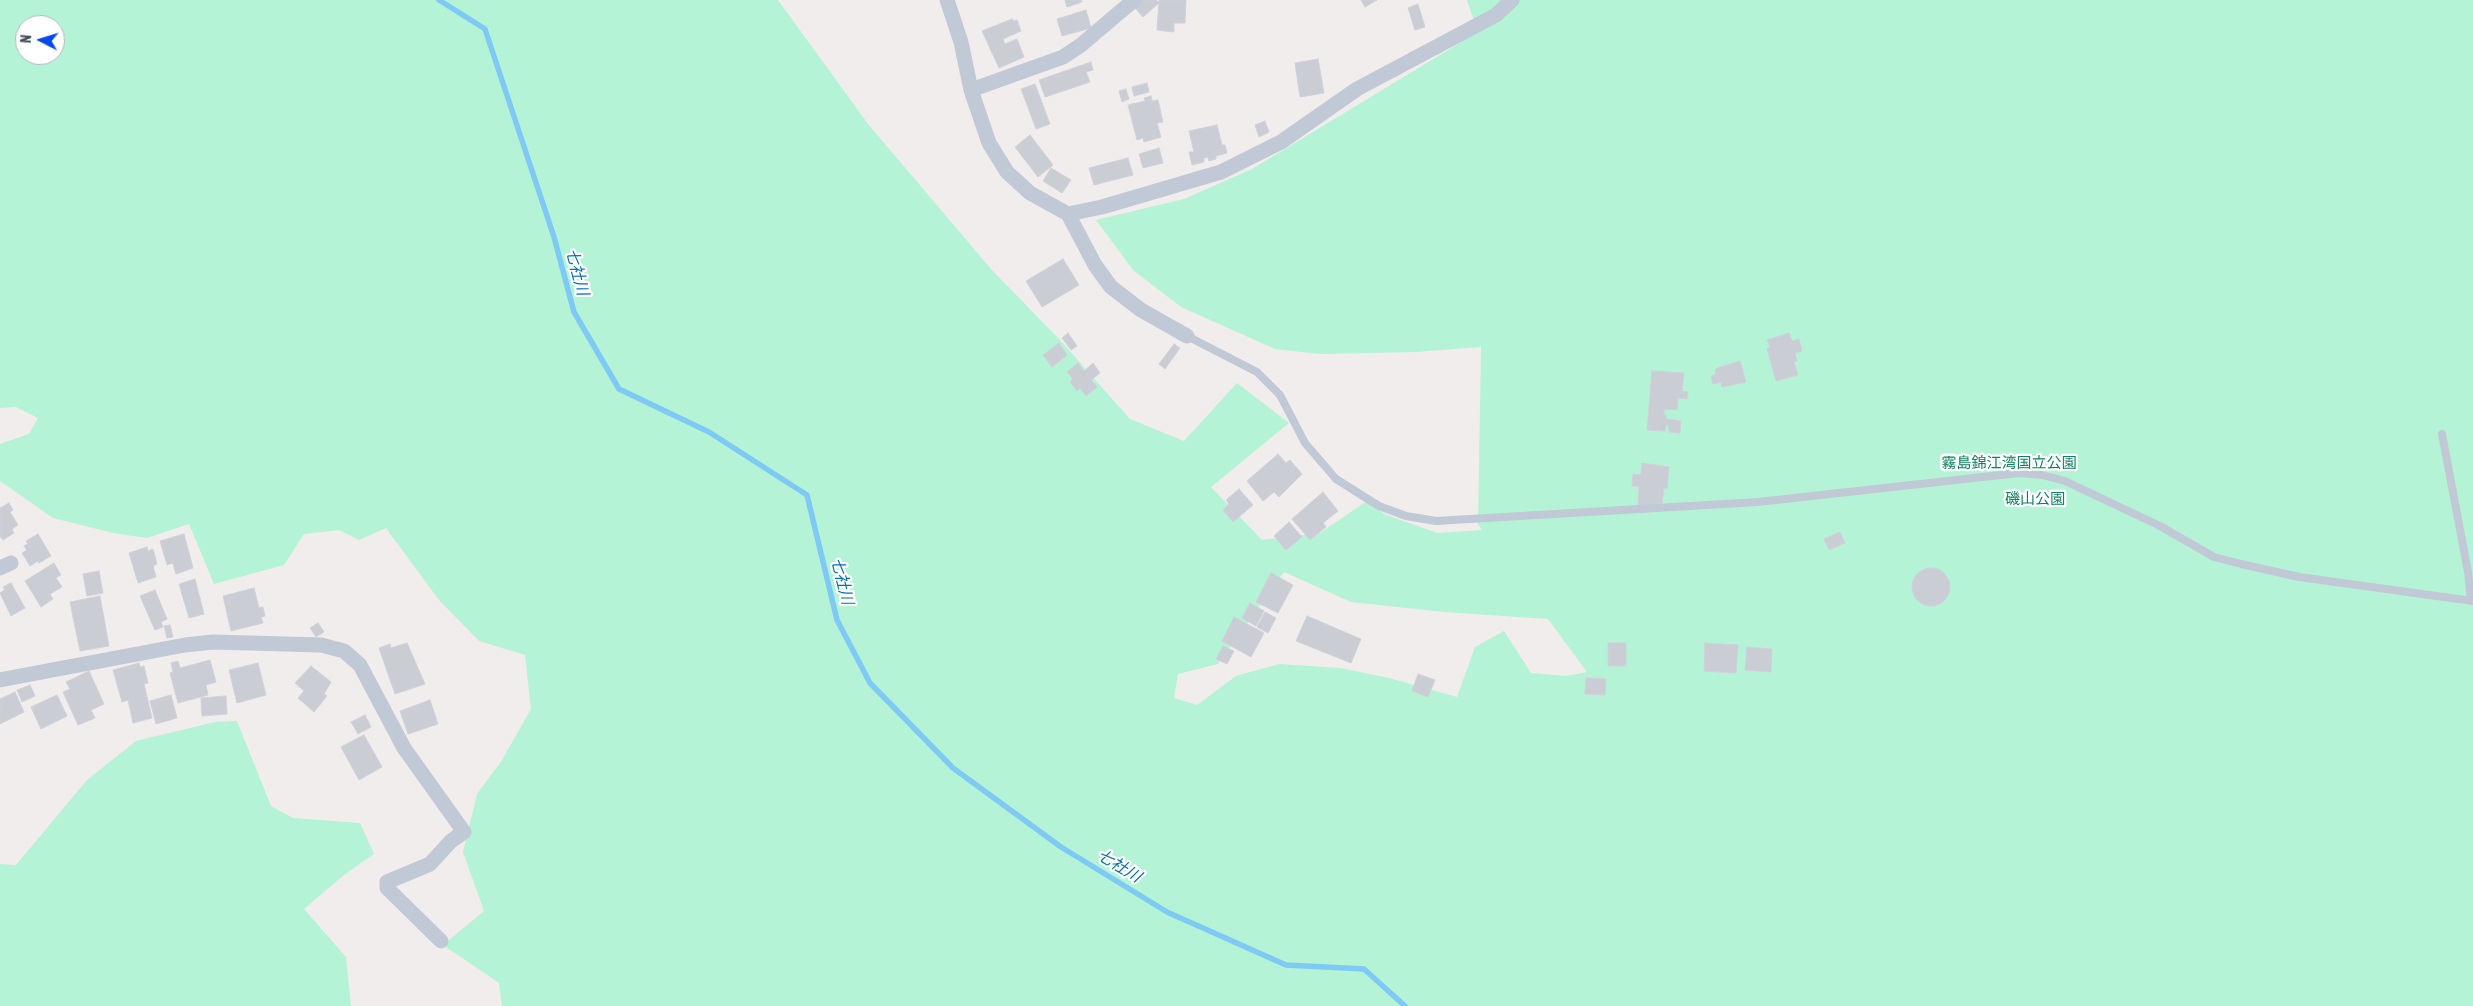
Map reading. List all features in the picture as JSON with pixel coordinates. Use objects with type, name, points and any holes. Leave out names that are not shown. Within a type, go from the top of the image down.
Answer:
[{"type":"street","points":[[947,0],[961,42],[971,90],[989,143],[1008,172],[1030,192],[1068,214],[1095,265],[1111,288],[1141,310],[1187,336]]},
{"type":"street","points":[[971,90],[1063,57],[1081,45],[1134,0]]},
{"type":"street","points":[[1068,214],[1102,207],[1221,172],[1281,142],[1357,89],[1496,15],[1512,0]]},
{"type":"street","points":[[0,680],[185,644],[213,642],[321,645],[344,651],[360,665],[404,748],[464,832],[451,841],[430,864],[387,882],[387,888],[441,941]]},
{"type":"lane","points":[[1187,336],[1257,372],[1280,395],[1304,443],[1336,479],[1379,506],[1406,516],[1436,521],[1758,502],[2019,473],[2042,475],[2065,481],[2160,526],[2214,557],[2299,576],[2472,601],[2442,434]]},
{"type":"green space","points":[[0,0],[778,0],[868,124],[991,269],[1060,340],[1130,419],[1184,441],[1237,383],[1289,423],[1211,487],[1262,540],[1320,533],[1367,501],[1384,514],[1437,533],[1482,530],[1478,524],[1481,347],[1416,352],[1320,354],[1275,349],[1181,307],[1133,270],[1096,220],[1184,199],[1252,169],[1463,41],[1474,21],[1467,0],[2473,0],[2473,1006],[502,1006],[499,983],[443,945],[484,911],[463,852],[477,794],[502,760],[531,709],[525,655],[479,641],[439,600],[386,528],[359,540],[339,530],[304,534],[284,565],[214,584],[189,524],[147,538],[113,533],[53,518],[0,481],[0,444],[29,434],[38,418],[16,407],[0,408]],"holes":[[[1284,572],[1351,602],[1444,612],[1548,619],[1587,672],[1566,676],[1531,673],[1504,631],[1475,647],[1457,697],[1389,678],[1340,668],[1279,664],[1236,676],[1197,705],[1174,698],[1178,674],[1218,664]]]},
{"type":"green space","points":[[237,721],[271,806],[293,818],[360,823],[374,854],[344,875],[304,909],[346,957],[351,1006],[0,1006],[0,864],[16,865],[87,780],[136,741],[215,722]]},
{"type":"building","points":[[1065,0],[1081,0],[1082,2],[1067,7]]},
{"type":"building","points":[[1142,0],[1156,0],[1159,3],[1143,17],[1134,7]]},
{"type":"building","points":[[1159,0],[1186,0],[1185,23],[1174,23],[1174,32],[1157,30]]},
{"type":"building","points":[[1361,0],[1377,0],[1365,7]]},
{"type":"building","points":[[1418,4],[1425,27],[1415,30],[1408,8]]},
{"type":"building","points":[[1086,10],[1091,28],[1062,36],[1057,19]]},
{"type":"building","points":[[1012,19],[1013,21],[1017,20],[1021,31],[1003,39],[1005,44],[1017,39],[1024,57],[999,68],[982,31]]},
{"type":"building","points":[[1318,59],[1324,93],[1300,97],[1295,63]]},
{"type":"building","points":[[1091,62],[1093,70],[1086,72],[1090,82],[1045,97],[1039,80]]},
{"type":"building","points":[[1147,83],[1149,92],[1134,96],[1132,87]]},
{"type":"building","points":[[1035,84],[1050,124],[1036,129],[1021,89]]},
{"type":"building","points":[[1126,89],[1129,99],[1122,102],[1119,91]]},
{"type":"building","points":[[1151,96],[1152,101],[1158,100],[1163,122],[1157,123],[1161,137],[1144,142],[1143,138],[1137,140],[1128,105],[1145,101],[1144,98]]},
{"type":"building","points":[[1265,121],[1269,132],[1259,137],[1255,125]]},
{"type":"building","points":[[1217,125],[1222,145],[1225,145],[1227,153],[1216,156],[1216,159],[1209,161],[1208,157],[1204,158],[1204,162],[1192,165],[1189,152],[1194,152],[1189,131]]},
{"type":"building","points":[[1030,135],[1053,165],[1038,177],[1015,147]]},
{"type":"building","points":[[1159,148],[1163,163],[1143,168],[1139,154]]},
{"type":"building","points":[[1128,158],[1133,175],[1094,185],[1089,168]]},
{"type":"building","points":[[1051,168],[1071,180],[1062,193],[1043,181]]},
{"type":"building","points":[[1063,259],[1079,285],[1042,307],[1026,281]]},
{"type":"building","points":[[1068,333],[1077,346],[1071,350],[1062,338]]},
{"type":"building","points":[[1789,333],[1792,341],[1799,339],[1802,351],[1795,353],[1797,361],[1794,362],[1798,375],[1776,381],[1767,349],[1770,347],[1767,340]]},
{"type":"building","points":[[1059,343],[1067,355],[1052,367],[1043,355]]},
{"type":"building","points":[[1174,344],[1180,348],[1165,369],[1159,364]]},
{"type":"building","points":[[1740,361],[1746,382],[1722,387],[1721,382],[1713,384],[1711,376],[1716,374],[1715,370],[1717,368]]},
{"type":"building","points":[[1078,363],[1084,371],[1093,363],[1100,373],[1091,380],[1097,387],[1086,396],[1080,388],[1077,391],[1070,382],[1073,379],[1067,372]]},
{"type":"building","points":[[1652,371],[1684,373],[1682,391],[1688,392],[1687,399],[1678,398],[1677,410],[1664,409],[1666,419],[1681,421],[1680,433],[1669,432],[1669,425],[1666,425],[1665,431],[1647,430]]},
{"type":"building","points":[[1278,454],[1286,463],[1290,460],[1302,474],[1279,497],[1274,492],[1263,501],[1247,481]]},
{"type":"building","points":[[1642,463],[1669,467],[1667,489],[1664,488],[1662,504],[1659,504],[1659,507],[1638,505],[1639,487],[1632,486],[1633,474],[1641,475]]},
{"type":"building","points":[[1239,489],[1253,505],[1233,522],[1223,510],[1229,504],[1226,500]]},
{"type":"building","points":[[1323,492],[1338,511],[1323,523],[1326,527],[1310,540],[1292,519]]},
{"type":"building","points":[[9,503],[13,510],[10,512],[18,525],[12,529],[14,533],[3,540],[0,536],[0,508]]},
{"type":"building","points":[[1289,522],[1302,537],[1286,550],[1274,536]]},
{"type":"building","points":[[1840,532],[1845,543],[1829,550],[1824,539]]},
{"type":"building","points":[[38,534],[51,556],[30,566],[22,553],[27,550],[24,546],[28,544],[26,541]]},
{"type":"building","points":[[184,534],[193,568],[176,574],[173,563],[167,565],[160,541]]},
{"type":"building","points":[[147,547],[148,551],[153,549],[157,564],[153,566],[156,577],[138,583],[129,553]]},
{"type":"building","points":[[54,563],[61,575],[56,578],[62,587],[50,594],[53,599],[41,607],[25,581]]},
{"type":"building","points":[[1931,568],[1944,574],[1950,587],[1944,600],[1931,606],[1918,600],[1912,587],[1918,574]]},
{"type":"building","points":[[99,571],[103,593],[87,596],[83,574]]},
{"type":"building","points":[[1271,573],[1293,585],[1278,613],[1256,602]]},
{"type":"building","points":[[195,579],[204,614],[189,618],[179,584]]},
{"type":"building","points":[[11,583],[25,608],[11,616],[0,593],[5,590],[3,587]]},
{"type":"building","points":[[254,588],[259,608],[263,607],[265,616],[261,617],[263,623],[231,631],[223,596]]},
{"type":"building","points":[[155,590],[167,619],[161,622],[163,627],[155,630],[140,596]]},
{"type":"building","points":[[100,596],[109,646],[80,651],[70,602]]},
{"type":"building","points":[[1250,603],[1264,611],[1256,626],[1242,618]]},
{"type":"building","points":[[1265,612],[1276,618],[1268,633],[1257,627]]},
{"type":"building","points":[[1307,616],[1361,639],[1351,663],[1296,641]]},
{"type":"building","points":[[1234,617],[1264,633],[1251,657],[1222,641]]},
{"type":"building","points":[[318,623],[324,632],[316,637],[310,628]]},
{"type":"building","points":[[170,625],[173,637],[167,638],[164,626]]},
{"type":"building","points":[[407,643],[425,684],[395,694],[379,648],[390,644],[391,648]]},
{"type":"building","points":[[1608,643],[1626,643],[1626,666],[1608,666]]},
{"type":"building","points":[[1705,643],[1738,645],[1736,673],[1704,671]]},
{"type":"building","points":[[1223,646],[1234,651],[1227,664],[1216,659]]},
{"type":"building","points":[[1747,647],[1772,649],[1771,672],[1745,670]]},
{"type":"building","points":[[210,660],[216,682],[206,685],[208,695],[178,703],[170,673],[173,672],[171,663],[178,661],[180,668]]},
{"type":"building","points":[[139,663],[140,667],[144,666],[148,683],[144,684],[152,718],[133,723],[128,700],[122,702],[113,670]]},
{"type":"building","points":[[258,663],[266,695],[237,703],[229,670]]},
{"type":"building","points":[[311,666],[331,682],[324,694],[327,696],[314,712],[298,698],[304,691],[295,683]]},
{"type":"building","points":[[89,671],[104,704],[91,710],[95,718],[78,725],[63,692],[70,689],[66,682]]},
{"type":"building","points":[[1418,674],[1435,680],[1428,697],[1412,691]]},
{"type":"building","points":[[1586,678],[1606,679],[1605,695],[1585,694]]},
{"type":"building","points":[[30,685],[35,696],[22,702],[17,690]]},
{"type":"building","points":[[15,692],[24,712],[0,724],[0,699]]},
{"type":"building","points":[[57,695],[67,716],[41,729],[31,707]]},
{"type":"building","points":[[171,695],[177,718],[156,724],[150,701]]},
{"type":"building","points":[[226,696],[227,714],[202,716],[201,698]]},
{"type":"building","points":[[430,700],[438,724],[408,734],[400,711]]},
{"type":"building","points":[[365,715],[371,727],[358,734],[351,722]]},
{"type":"building","points":[[364,735],[382,767],[359,780],[341,747]]},
{"type":"waterway","name":"七社川","points":[[439,0],[485,29],[554,237],[574,312],[619,389],[709,432],[807,495],[837,620],[870,683],[953,768],[1061,847],[1167,912],[1286,965],[1364,969],[1405,1006]]},
{"type":"park label","name":"霧島錦江湾国立公園","points":[[2009,463]]},
{"type":"park label","name":"磯山公園","points":[[2035,499]]}]
